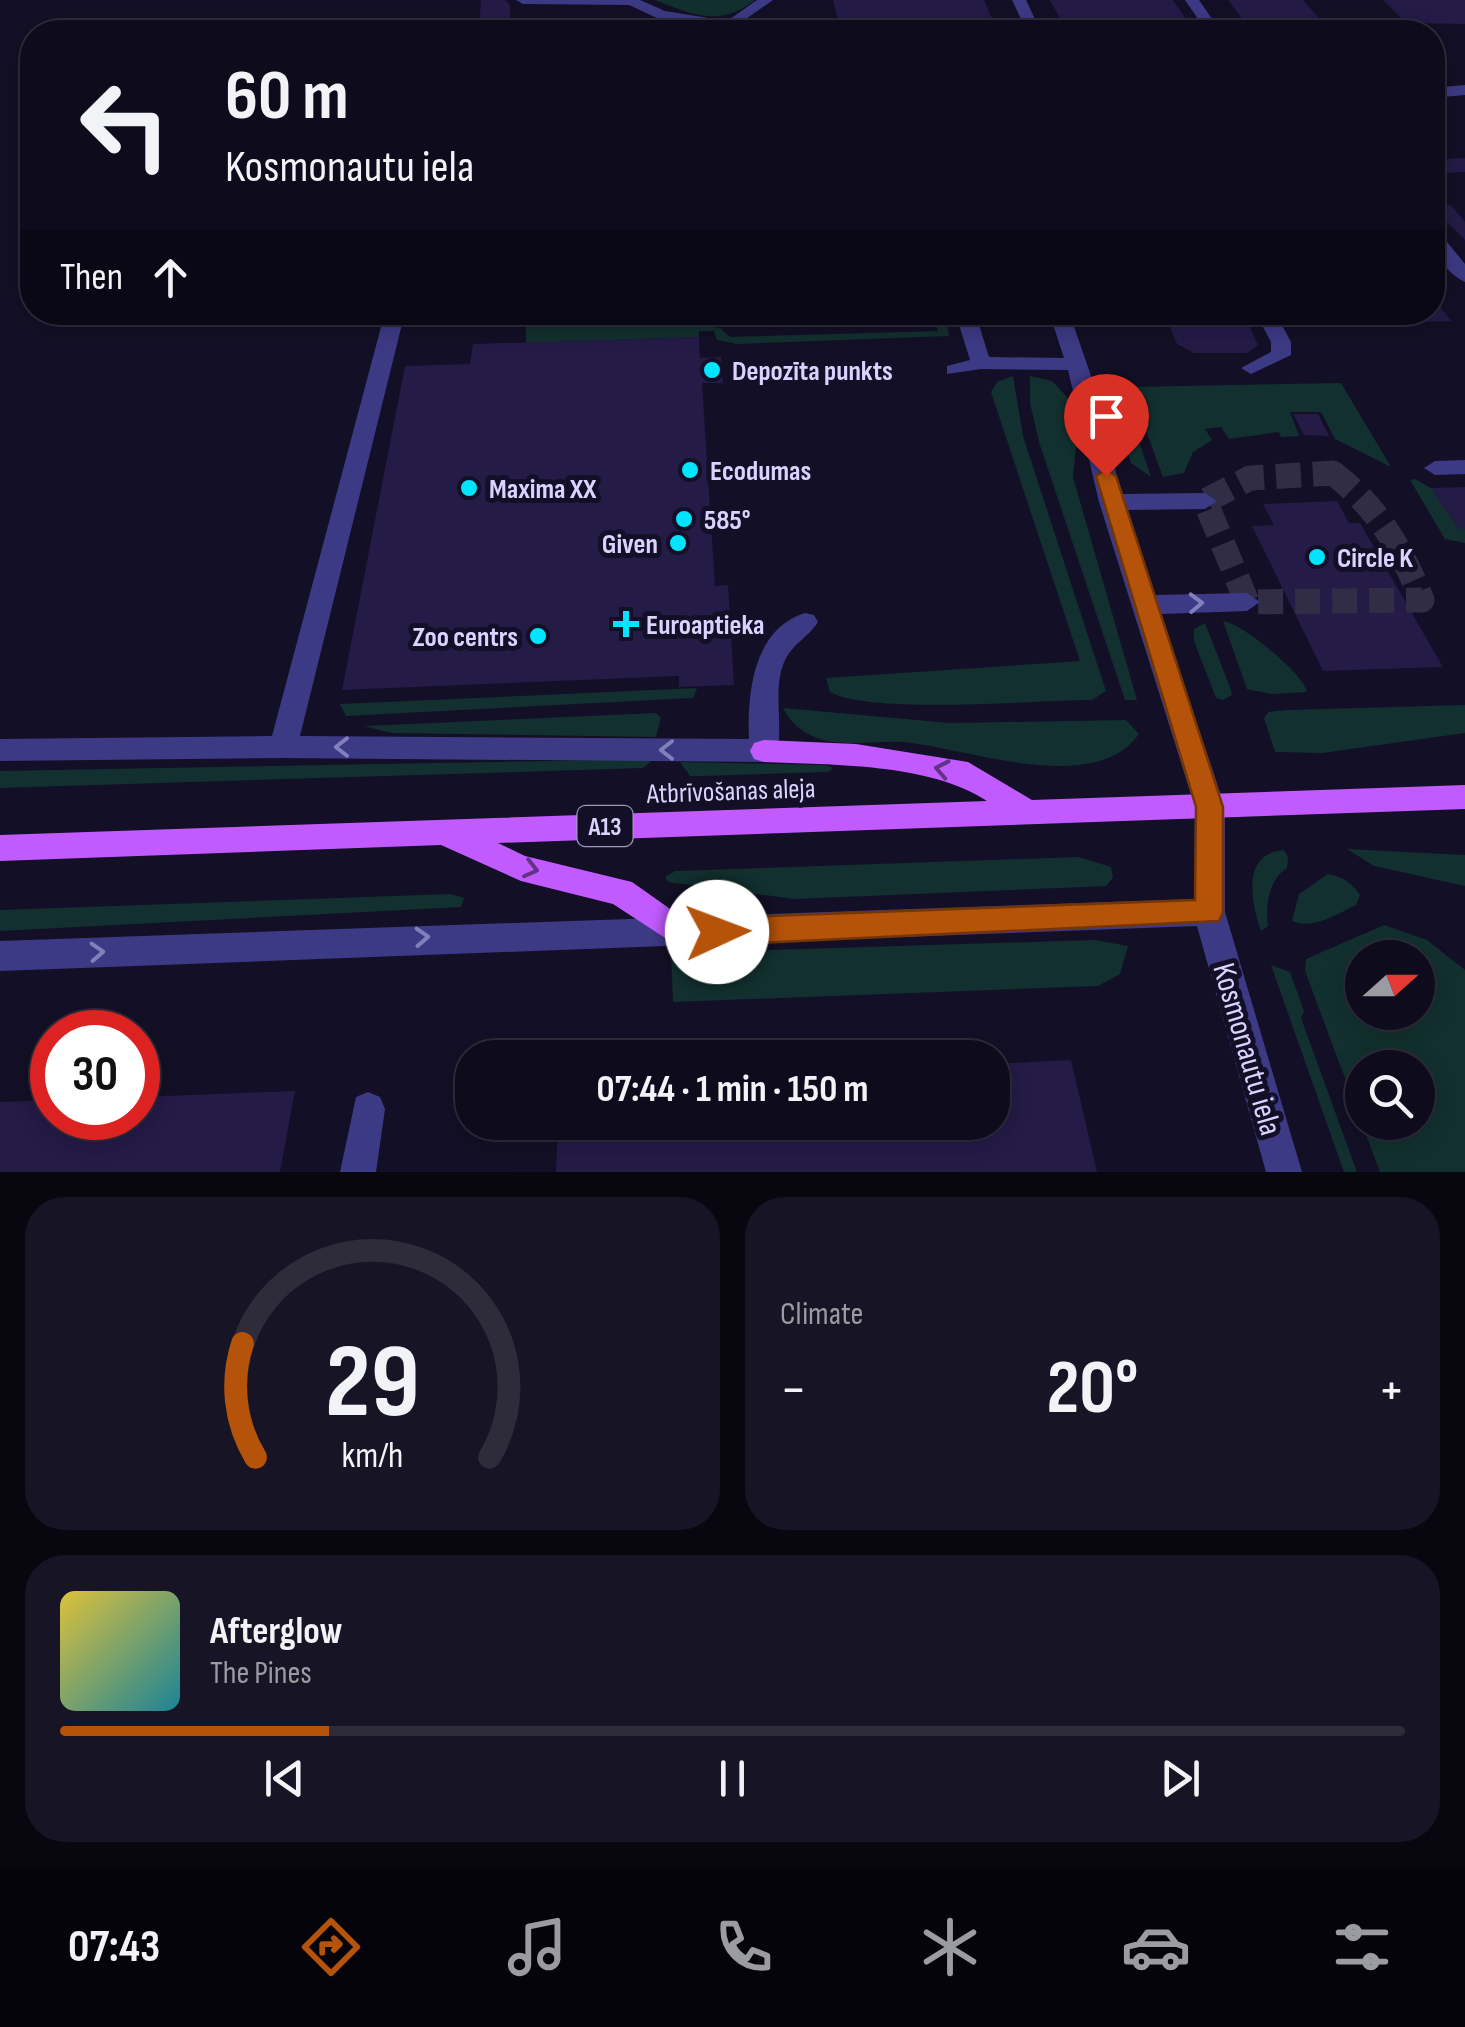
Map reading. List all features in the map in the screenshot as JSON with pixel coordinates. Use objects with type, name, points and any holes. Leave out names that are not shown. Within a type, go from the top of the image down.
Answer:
[{"type":"main road","points":[[764,751],[856,755],[968,774],[1028,812]]},
{"type":"main road","name":"Atbrīvošanas aleja","points":[[0,848],[1465,797]]},
{"type":"main road","points":[[441,832],[520,868],[622,892],[679,933]]},
{"type":"street","points":[[523,0],[629,0],[662,15],[686,20]]},
{"type":"street","points":[[741,20],[766,0]]},
{"type":"street","points":[[1445,251],[1465,276]]},
{"type":"street","points":[[283,746],[392,325]]},
{"type":"street","points":[[968,325],[980,364]]},
{"type":"street","name":"Kosmonautu iela","points":[[1063,325],[1077,364],[1111,502],[1210,807],[1209,912],[1284,1172]]},
{"type":"street","points":[[1251,368],[1281,355],[1281,342],[1272,325]]},
{"type":"street","points":[[954,370],[980,364],[1077,364]]},
{"type":"street","points":[[1435,468],[1465,468]]},
{"type":"street","points":[[1111,502],[1204,502]]},
{"type":"street","points":[[1144,605],[1248,602]]},
{"type":"street","points":[[0,750],[283,746],[764,751],[762,680],[784,640],[805,622]]},
{"type":"street","points":[[0,956],[474,935],[679,933],[1209,912]]},
{"type":"street","points":[[358,1172],[368,1109]]},
{"type":"green space","points":[[655,0],[755,0],[730,14],[706,16]]},
{"type":"green space","points":[[526,325],[695,325],[720,328],[730,337],[938,331],[936,325],[947,325],[949,336],[737,344],[717,340],[714,331],[699,331],[699,337],[526,343]]},
{"type":"green space","points":[[1013,376],[1023,436],[1106,691],[1092,700],[956,705],[881,703],[830,692],[826,678],[1080,661],[991,392],[997,382]]},
{"type":"green space","points":[[1030,376],[1052,381],[1067,397],[1077,436],[1073,477],[1137,700],[1125,700],[1039,442],[1030,403]]},
{"type":"green space","points":[[1341,383],[1391,467],[1335,439],[1321,412],[1290,412],[1299,436],[1281,437],[1279,432],[1229,439],[1221,427],[1205,429],[1212,440],[1193,452],[1184,473],[1163,477],[1130,387]]},
{"type":"green space","points":[[1120,386],[1151,477],[1131,463],[1109,399]]},
{"type":"green space","points":[[1410,480],[1431,488],[1459,529],[1465,529],[1465,543],[1445,539]]},
{"type":"green space","points":[[1223,621],[1271,650],[1295,673],[1307,692],[1271,694],[1247,689]]},
{"type":"green space","points":[[1205,623],[1231,690],[1232,695],[1223,700],[1216,698],[1194,641],[1194,629]]},
{"type":"green space","points":[[697,688],[693,698],[346,716],[340,704]]},
{"type":"green space","points":[[1465,705],[1465,733],[1322,753],[1275,752],[1264,718],[1268,712],[1287,710]]},
{"type":"green space","points":[[783,708],[950,723],[1126,720],[1139,734],[1118,753],[1092,763],[1027,764],[902,742],[827,741],[801,730]]},
{"type":"green space","points":[[656,713],[661,718],[656,737],[391,733],[364,726]]},
{"type":"green space","points":[[654,759],[643,768],[0,788],[0,771]]},
{"type":"green space","points":[[680,762],[833,768],[828,772],[690,776]]},
{"type":"green space","points":[[1347,849],[1465,855],[1465,886],[1374,866]]},
{"type":"green space","points":[[1284,850],[1287,868],[1272,886],[1268,926],[1261,931],[1254,907],[1255,870],[1270,853]]},
{"type":"green space","points":[[1079,857],[1111,867],[1113,878],[1106,886],[794,899],[668,882],[665,877],[675,871]]},
{"type":"green space","points":[[1328,874],[1353,887],[1360,895],[1356,905],[1308,924],[1292,921],[1299,894]]},
{"type":"green space","points":[[450,894],[464,898],[461,907],[0,931],[0,910]]},
{"type":"green space","points":[[1384,925],[1427,940],[1350,940]]},
{"type":"green space","points":[[1095,940],[1128,946],[1120,974],[1098,986],[673,1002],[671,953]]},
{"type":"green space","points":[[1345,942],[1345,1030],[1435,1030],[1435,946],[1465,970],[1465,1172],[1380,1172],[1368,1140],[1435,1140],[1435,1050],[1345,1050],[1345,1078],[1305,971],[1306,959]]},
{"type":"green space","points":[[1271,965],[1290,972],[1304,1011],[1301,1018],[1357,1172],[1344,1172]]},
{"type":"building","points":[[481,0],[505,0],[510,5],[510,20],[480,20]]},
{"type":"building","points":[[833,0],[984,0],[993,20],[838,20]]},
{"type":"building","points":[[1050,0],[1173,0],[1187,20],[1061,20]]},
{"type":"building","points":[[1228,0],[1303,0],[1320,20],[1243,20]]},
{"type":"building","points":[[1383,0],[1465,0],[1465,24],[1403,20]]},
{"type":"building","points":[[1465,158],[1465,172],[1445,173],[1445,159]]},
{"type":"building","points":[[1451,205],[1465,222],[1465,240],[1445,220],[1445,206]]},
{"type":"building","points":[[1169,325],[1249,325],[1258,345],[1247,353],[1194,353],[1177,344]]},
{"type":"building","points":[[699,337],[700,358],[721,357],[723,383],[702,383],[715,586],[728,585],[734,685],[679,687],[679,676],[342,690],[405,366],[470,364],[473,344]]},
{"type":"building","points":[[1293,414],[1318,414],[1329,436],[1304,435]]},
{"type":"building","points":[[1465,487],[1465,529],[1459,529],[1431,488]]},
{"type":"building","points":[[1337,501],[1349,523],[1360,523],[1443,667],[1323,671],[1252,526],[1274,525],[1263,504]]},
{"type":"building","points":[[1071,1060],[1097,1172],[556,1172],[557,1140],[1010,1140],[1010,1063]]},
{"type":"building","points":[[295,1091],[280,1172],[0,1172],[0,1102],[30,1101],[30,1140],[160,1140],[160,1096]]},
{"type":"tunnel","points":[[1333,473],[1363,500],[1386,530],[1422,600],[1247,602],[1205,501],[1250,478],[1333,473]]},
{"type":"place","name":"Depozīta punkts","points":[[712,370]]},
{"type":"place","name":"Ecodumas","points":[[690,470]]},
{"type":"place","name":"Maxima XX","points":[[469,488]]},
{"type":"place","name":"585°","points":[[684,519]]},
{"type":"place","name":"Given","points":[[678,543]]},
{"type":"place","name":"Circle K","points":[[1317,557]]},
{"type":"place","name":"Euroaptieka","points":[[626,624]]},
{"type":"place","name":"Zoo centrs","points":[[538,636]]},
{"type":"route","points":[[717,932],[1209,912],[1210,807],[1111,502],[1106,476]]}]
